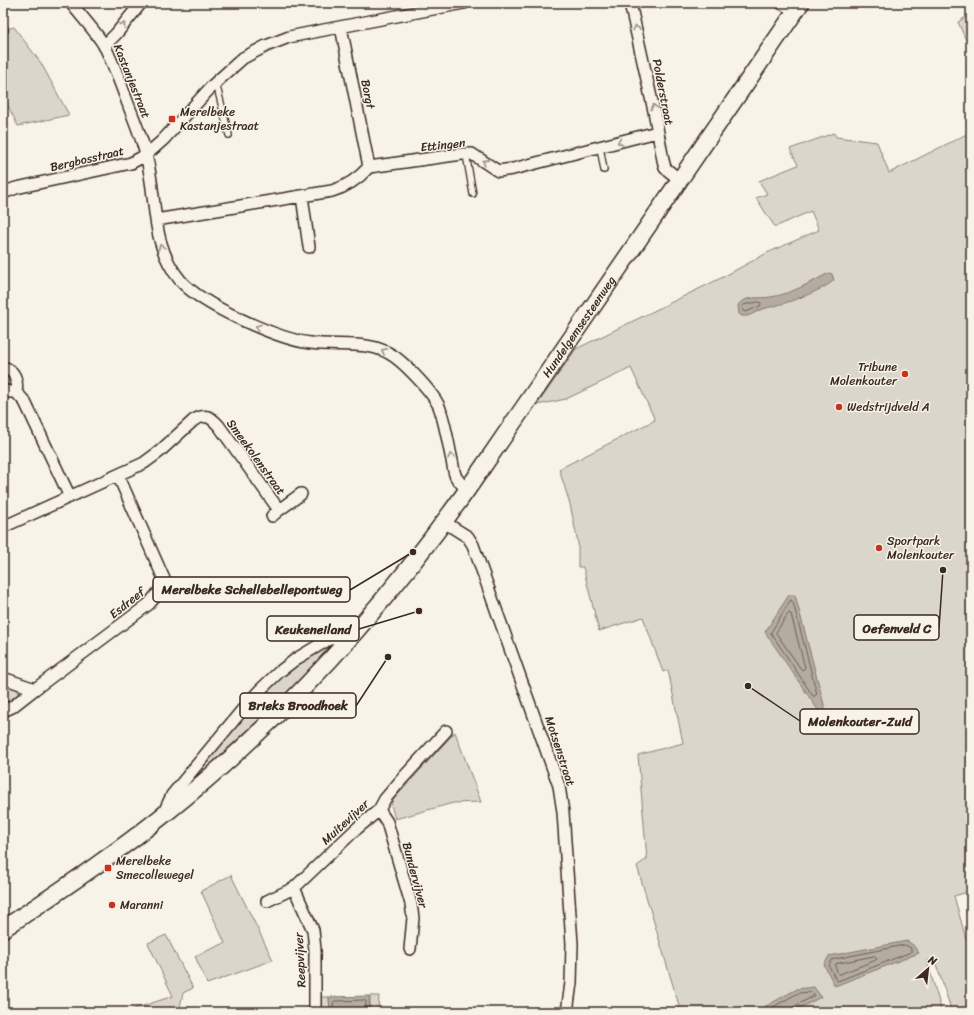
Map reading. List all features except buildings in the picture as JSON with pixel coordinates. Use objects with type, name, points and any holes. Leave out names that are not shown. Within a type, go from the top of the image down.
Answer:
[{"type":"main road","name":"Hundelgemsesteenweg","points":[[3,929],[87,872],[166,814],[227,762],[268,724],[346,643],[444,522],[467,490],[798,7]]},
{"type":"street","name":"Kastanjestraat","points":[[71,3],[104,46],[121,83],[146,155],[150,172],[159,242],[164,256],[173,271],[188,288],[224,311],[262,329],[309,343],[363,345],[379,348],[396,358],[428,390],[440,407],[456,476],[467,490]]},
{"type":"street","points":[[104,46],[116,34],[141,3]]},
{"type":"street","name":"Bergbosstraat","points":[[3,193],[16,188],[131,162],[146,155],[163,140],[216,83],[243,58],[266,46],[289,37],[464,3]]},
{"type":"street","name":"Polderstraat","points":[[630,3],[665,168],[680,180]]},
{"type":"street","points":[[780,3],[798,7]]},
{"type":"street","name":"Borgt","points":[[340,26],[369,167]]},
{"type":"street","name":"Ettingen","points":[[369,167],[472,154],[498,171],[513,169],[657,132]]},
{"type":"street","points":[[156,220],[340,189],[360,176],[369,167]]},
{"type":"street","points":[[302,196],[310,247]]},
{"type":"street","points":[[3,367],[13,372],[17,385],[16,392]]},
{"type":"street","points":[[3,390],[16,392],[25,402],[70,497]]},
{"type":"street","name":"Smeekolenstraat","points":[[3,527],[144,463],[200,416],[207,416],[214,420],[219,426],[275,513],[301,494]]},
{"type":"street","name":"Esdreef","points":[[3,711],[12,707],[149,604],[162,588],[164,579],[118,475]]},
{"type":"street","name":"Motsenstraat","points":[[444,522],[468,537],[473,545],[558,786],[563,812],[572,944],[571,983],[567,1012]]},
{"type":"street","points":[[166,814],[166,808],[172,795],[243,709],[265,685],[296,659],[331,638],[346,643]]},
{"type":"street","points":[[3,678],[35,689]]},
{"type":"street","name":"Muitevijver","points":[[267,901],[294,888],[355,830],[379,810],[385,799],[446,731]]},
{"type":"street","name":"Bundervijver","points":[[379,810],[387,822],[411,904],[413,918],[410,949]]},
{"type":"street","name":"Reepvijver","points":[[294,888],[313,930],[315,950],[315,1012]]},
{"type":"lane","points":[[3,23],[5,30]]},
{"type":"lane","points":[[216,83],[229,135]]},
{"type":"lane","points":[[600,147],[604,170]]},
{"type":"lane","points":[[466,154],[473,194]]},
{"type":"shaded area","points":[[971,14],[971,52],[958,22]]},
{"type":"shaded area","points":[[14,27],[41,63],[69,115],[18,126],[3,96],[3,30]]},
{"type":"shaded area","points":[[971,132],[971,891],[954,896],[971,957],[971,1012],[952,1012],[934,958],[927,961],[942,1012],[681,1012],[637,866],[647,859],[638,755],[683,743],[668,670],[663,672],[643,617],[599,631],[583,567],[578,567],[578,543],[570,504],[559,469],[655,420],[631,368],[566,399],[537,405],[576,349],[723,277],[767,253],[819,230],[811,211],[775,227],[756,198],[767,194],[759,181],[798,165],[790,149],[834,133],[836,137],[877,142],[889,173]]},
{"type":"shaded area","points":[[3,373],[10,378],[11,387],[3,385]]},
{"type":"shaded area","points":[[329,646],[331,651],[296,688],[196,780],[193,778],[252,704],[294,665]]},
{"type":"shaded area","points":[[3,683],[17,689],[19,693],[15,698],[3,705]]},
{"type":"shaded area","points":[[455,732],[481,802],[453,803],[395,819],[391,805],[393,800]]},
{"type":"shaded area","points":[[231,875],[273,960],[207,984],[195,956],[225,943],[201,891]]},
{"type":"shaded area","points":[[166,935],[193,988],[183,993],[179,1012],[125,1012],[173,996],[148,943]]},
{"type":"shaded area","points":[[368,996],[379,996],[378,1012],[370,1012],[370,997]]},
{"type":"shaded area","points":[[319,997],[329,997],[330,1012],[319,1012]]},
{"type":"water","points":[[829,273],[832,274],[834,280],[830,284],[808,295],[760,310],[749,315],[742,316],[739,314],[738,305],[745,300],[771,297],[786,293]]},
{"type":"water","points":[[789,595],[795,595],[826,712],[820,713],[765,632]]},
{"type":"water","points":[[907,941],[913,945],[919,953],[835,986],[824,965],[829,956]]},
{"type":"water","points":[[814,987],[821,997],[792,1012],[755,1012],[797,989]]},
{"type":"water","points":[[369,996],[370,1012],[330,1012],[329,997]]},
{"type":"place","name":"Merelbeke Kastanjestraat","points":[[172,119]]},
{"type":"place","name":"Tribune Molenkouter","points":[[905,374]]},
{"type":"place","name":"Wedstrijdveld A","points":[[839,407]]},
{"type":"place","name":"Sportpark Molenkouter","points":[[879,548]]},
{"type":"place","name":"Merelbeke Schellebellepontweg","points":[[413,552]]},
{"type":"place","name":"Oefenveld C","points":[[943,570]]},
{"type":"place","name":"Keukeneiland","points":[[419,611]]},
{"type":"place","name":"Brieks Broodhoek","points":[[388,657]]},
{"type":"place","name":"Molenkouter-Zuid","points":[[748,686]]},
{"type":"place","name":"Merelbeke Smecollewegel","points":[[108,868]]},
{"type":"place","name":"Maranni","points":[[112,905]]}]
